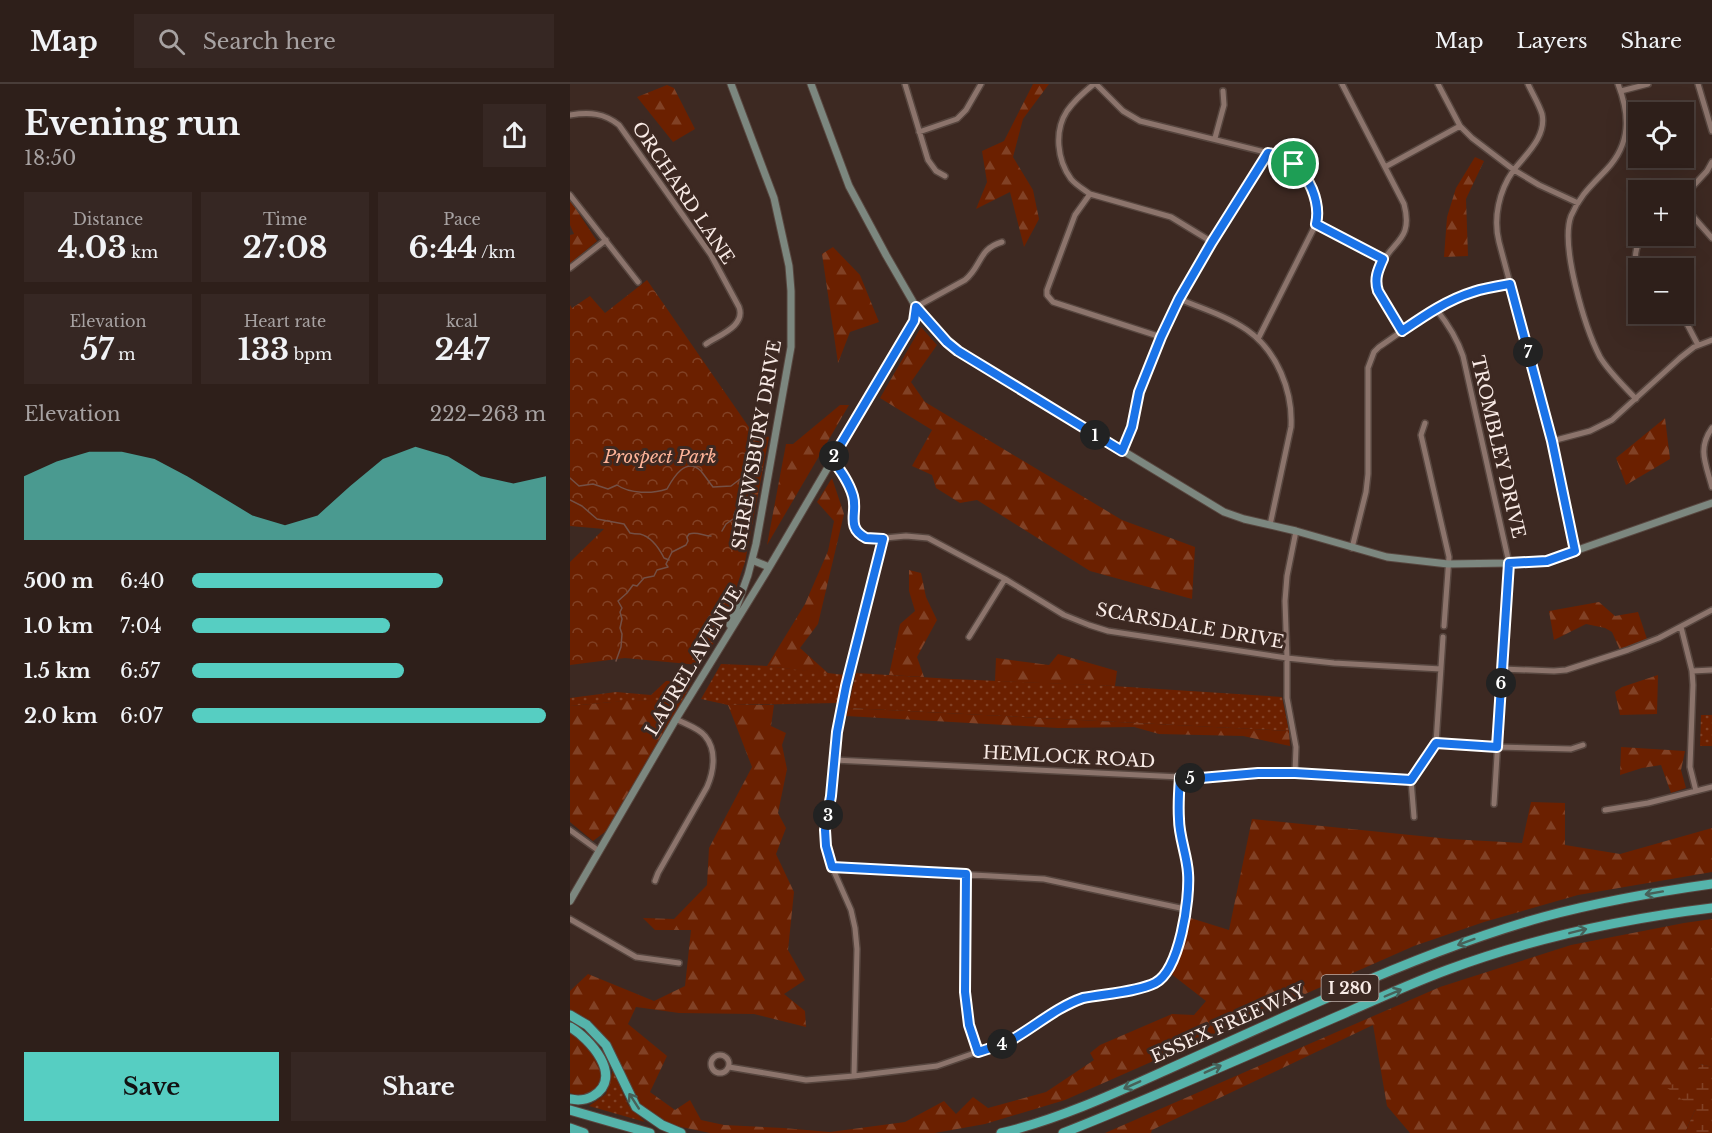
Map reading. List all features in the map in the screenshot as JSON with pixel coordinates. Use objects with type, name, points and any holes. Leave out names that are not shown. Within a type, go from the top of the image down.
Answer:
[{"type":"highway","name":"ESSEX FREEWAY","points":[[1001,1133],[1049,1119],[1107,1097],[1353,986],[1467,941],[1593,905],[1712,884]]},
{"type":"highway","name":"ESSEX FREEWAY","points":[[1063,1133],[1447,970],[1527,944],[1596,927],[1660,914],[1712,908]]},
{"type":"highway","points":[[570,1015],[587,1025],[606,1045],[636,1107],[662,1125],[681,1133]]},
{"type":"highway","points":[[570,1027],[588,1040],[603,1061],[606,1071],[606,1079],[598,1093],[585,1100],[570,1100]]},
{"type":"highway","points":[[570,1110],[650,1133]]},
{"type":"highway","points":[[570,1128],[584,1133]]},
{"type":"street","name":"SHREWSBURY DRIVE","points":[[726,636],[752,560],[789,356],[791,291],[789,266],[774,198],[731,84]]},
{"type":"street","points":[[811,84],[849,186],[916,307],[947,342],[958,351],[1224,512],[1387,557],[1448,564],[1509,563],[1547,561],[1712,503]]},
{"type":"street","points":[[905,84],[928,160],[936,171],[945,176]]},
{"type":"street","points":[[919,132],[957,119],[966,110],[981,84]]},
{"type":"street","points":[[1212,242],[1171,217],[1090,194],[1068,175],[1060,153],[1059,136],[1062,120],[1068,110],[1095,84],[1134,118],[1268,153],[1288,160],[1305,177],[1316,202],[1316,224],[1258,339]]},
{"type":"street","points":[[1342,84],[1404,204],[1407,216],[1403,237],[1383,259],[1375,284],[1402,331]]},
{"type":"street","points":[[1438,84],[1460,126],[1472,138],[1514,170],[1578,203]]},
{"type":"street","points":[[1528,84],[1542,114],[1540,133],[1514,170],[1502,194],[1496,222],[1497,232],[1552,441],[1575,551]]},
{"type":"street","points":[[1618,84],[1628,117],[1627,132],[1613,162],[1590,185],[1578,203],[1571,217],[1568,234],[1576,291],[1601,358],[1636,399]]},
{"type":"street","points":[[1621,91],[1648,84]]},
{"type":"street","points":[[1698,84],[1712,131]]},
{"type":"street","points":[[1215,138],[1224,105],[1223,91]]},
{"type":"street","name":"ORCHARD LANE","points":[[570,115],[598,113],[620,125],[711,255],[741,316],[734,326],[706,344]]},
{"type":"street","points":[[1385,167],[1460,126]]},
{"type":"street","points":[[1122,451],[1132,427],[1139,392],[1179,299],[1268,153]]},
{"type":"street","points":[[1694,185],[1712,162]]},
{"type":"street","points":[[1090,194],[1075,215],[1047,290],[1049,299],[1161,337]]},
{"type":"street","points":[[570,195],[638,282]]},
{"type":"street","points":[[1694,218],[1712,238]]},
{"type":"street","points":[[1316,224],[1383,259]]},
{"type":"street","points":[[570,268],[606,240]]},
{"type":"street","points":[[916,307],[965,280],[974,271],[985,250],[1002,242]]},
{"type":"street","points":[[1352,548],[1366,492],[1368,368],[1374,352],[1379,346],[1436,309],[1471,292],[1510,284]]},
{"type":"street","points":[[1179,299],[1247,330],[1258,339],[1278,367],[1284,381],[1292,413],[1270,525]]},
{"type":"street","name":"LAUREL AVENUE","points":[[570,901],[914,321],[916,307]]},
{"type":"street","name":"TROMBLEY DRIVE","points":[[1436,309],[1459,342],[1509,563],[1494,804]]},
{"type":"street","points":[[1687,324],[1698,345]]},
{"type":"street","points":[[1552,441],[1590,431],[1612,420],[1680,358],[1698,345],[1712,340]]},
{"type":"street","points":[[1425,423],[1421,435],[1449,557],[1444,626]]},
{"type":"street","points":[[1712,428],[1706,436],[1702,450],[1712,487]]},
{"type":"street","name":"SCARSDALE DRIVE","points":[[832,459],[853,495],[855,529],[866,538],[883,539],[906,536],[927,538],[1005,579],[1064,615],[1089,625],[1108,631],[1287,658],[1441,669]]},
{"type":"street","points":[[1295,773],[1296,747],[1287,698],[1285,601],[1287,576],[1296,531]]},
{"type":"street","points":[[854,1076],[857,949],[855,928],[832,867],[826,846],[825,830],[838,726],[883,539]]},
{"type":"street","points":[[752,560],[769,567]]},
{"type":"street","points":[[969,637],[1005,579]]},
{"type":"street","points":[[1502,669],[1554,672],[1566,670],[1659,638],[1712,610]]},
{"type":"street","points":[[1681,627],[1692,671],[1690,767],[1695,791]]},
{"type":"street","points":[[1414,818],[1411,780],[1436,743],[1443,637]]},
{"type":"street","points":[[1692,671],[1712,670]]},
{"type":"street","points":[[656,880],[713,772],[711,748],[705,736],[676,719]]},
{"type":"street","points":[[1436,743],[1571,749],[1582,746]]},
{"type":"street","name":"HEMLOCK ROAD","points":[[834,760],[1201,778],[1258,773],[1295,773],[1411,780]]},
{"type":"street","points":[[729,1067],[806,1080],[937,1066],[1012,1040],[1074,1001],[1140,988],[1158,981],[1174,960],[1185,909],[1188,874],[1179,820],[1180,777]]},
{"type":"street","points":[[1605,810],[1712,787]]},
{"type":"street","points":[[570,830],[599,851]]},
{"type":"street","points":[[832,867],[1044,879],[1185,909]]},
{"type":"street","points":[[966,874],[966,1002],[969,1025],[978,1052]]},
{"type":"street","points":[[570,918],[636,957],[679,963]]},
{"type":"green space","points":[[1033,84],[1049,84],[1023,119],[1013,157],[1033,190],[1039,219],[1024,247],[1010,192],[976,209],[987,182],[982,151],[1004,141]]},
{"type":"green space","points":[[667,85],[674,88],[695,129],[673,142],[637,97]]},
{"type":"green space","points":[[1475,157],[1484,161],[1466,199],[1468,256],[1444,257],[1447,217],[1456,188]]},
{"type":"green space","points":[[570,200],[597,241],[570,264],[570,235],[574,234],[570,225]]},
{"type":"green space","points":[[833,247],[860,275],[879,322],[850,332],[838,363],[822,254]]},
{"type":"green space","name":"Prospect Park","points":[[647,280],[753,433],[769,437],[745,562],[721,632],[699,665],[625,658],[570,665],[570,562],[604,529],[570,526],[570,305],[572,308],[590,296],[605,313]]},
{"type":"green space","points":[[921,327],[937,345],[911,382],[925,402],[1122,520],[1195,547],[1192,599],[1090,571],[977,500],[960,503],[936,488],[932,475],[912,466],[932,430],[880,398]]},
{"type":"green space","points":[[840,405],[849,405],[767,545],[786,444],[793,444]]},
{"type":"green space","points":[[1665,418],[1670,459],[1626,485],[1616,458]]},
{"type":"green space","points":[[832,478],[844,514],[818,624],[800,648],[829,674],[767,666],[805,604],[828,551],[834,521],[817,502]]},
{"type":"green space","points":[[909,570],[921,573],[926,597],[937,620],[917,657],[924,677],[889,675],[900,624],[915,611],[909,591]]},
{"type":"green space","points":[[1599,602],[1615,616],[1638,612],[1647,639],[1620,650],[1612,632],[1586,624],[1554,640],[1549,611]]},
{"type":"green space","points":[[1058,654],[1117,671],[1115,686],[995,681],[996,658],[1049,665]]},
{"type":"green space","points":[[721,664],[767,666],[845,675],[837,703],[728,705],[701,699]]},
{"type":"green space","points":[[856,673],[1282,697],[1289,731],[848,708]]},
{"type":"green space","points":[[1658,675],[1657,714],[1620,715],[1615,692],[1622,687]]},
{"type":"green space","points":[[693,680],[681,703],[639,701],[570,706],[570,698],[616,692],[651,695],[666,681]]},
{"type":"green space","points":[[661,700],[681,703],[609,829],[593,841],[570,822],[570,706]]},
{"type":"green space","points":[[728,705],[774,705],[771,726],[786,733],[782,745],[787,769],[778,813],[786,828],[776,854],[794,892],[788,950],[805,980],[784,994],[805,1011],[806,1027],[754,1014],[679,1013],[636,1007],[628,1024],[667,1056],[650,1092],[675,1110],[690,1100],[701,1120],[724,1125],[830,1132],[905,1122],[944,1101],[956,1114],[973,1097],[988,1108],[1046,1092],[1094,1060],[1090,1053],[1100,1045],[1172,1014],[1194,1015],[1206,1001],[1170,973],[1181,915],[1229,930],[1252,819],[1450,839],[1522,843],[1531,802],[1565,803],[1565,845],[1620,854],[1712,828],[1712,872],[1578,895],[1484,922],[1414,946],[1065,1100],[985,1124],[935,1133],[710,1133],[672,1125],[637,1102],[613,1047],[590,1020],[570,1011],[570,991],[588,974],[654,1001],[685,986],[691,930],[655,930],[643,918],[674,919],[707,885],[709,848],[752,767]]},
{"type":"green space","points":[[848,708],[1289,731],[1290,746],[1243,736],[1159,734],[1134,727],[1058,728],[846,716]]},
{"type":"green space","points":[[1701,715],[1712,715],[1712,746],[1700,746]]},
{"type":"green space","points":[[1621,747],[1685,751],[1681,770],[1686,788],[1671,793],[1661,765],[1620,775]]},
{"type":"green space","points":[[1712,919],[1712,1067],[1700,1064],[1695,1110],[1685,1133],[1410,1133],[1387,1106],[1373,1025],[1152,1130],[1151,1133],[1105,1133],[1440,987],[1571,945]]},
{"type":"green space","points":[[570,1031],[599,1064],[601,1074],[599,1083],[593,1091],[584,1096],[570,1093]]},
{"type":"green space","points":[[1700,1064],[1712,1067],[1712,1133],[1685,1133],[1695,1110],[1666,1087],[1679,1082],[1690,1090]]},
{"type":"green space","points":[[613,1070],[628,1105],[645,1122],[589,1106],[606,1094]]},
{"type":"waterway","points":[[570,478],[579,486],[593,484],[608,489],[617,485],[635,492],[655,492],[667,489],[685,467],[695,467],[701,471],[713,487],[731,486],[748,473],[762,467]]},
{"type":"waterway","points":[[722,531],[726,524],[736,517],[734,515],[736,510],[751,507],[750,496],[756,471]]},
{"type":"waterway","points":[[570,500],[582,506],[597,519],[624,524],[630,533],[640,534],[652,540],[664,558],[669,560]]},
{"type":"waterway","points":[[616,661],[621,647],[622,634],[620,628],[622,608],[618,601],[633,585],[637,586],[644,578],[654,576],[657,570],[668,567],[666,564],[672,552],[686,545],[689,534],[711,536]]},
{"type":"route","points":[[1268,153],[1281,156],[1294,164],[1305,177],[1314,194],[1317,211],[1316,224],[1383,259],[1375,284],[1402,331],[1429,313],[1471,292],[1510,284],[1552,441],[1575,551],[1547,561],[1509,563],[1497,747],[1436,743],[1411,780],[1295,773],[1258,773],[1217,778],[1180,777],[1179,820],[1188,885],[1180,939],[1174,960],[1166,973],[1152,985],[1074,1001],[1012,1040],[978,1052],[969,1025],[965,992],[966,874],[832,867],[826,846],[825,830],[839,720],[883,539],[866,538],[855,529],[853,495],[832,459],[914,321],[916,307],[958,351],[1122,451],[1132,427],[1139,392],[1161,337],[1179,299],[1212,242],[1268,153]]}]
